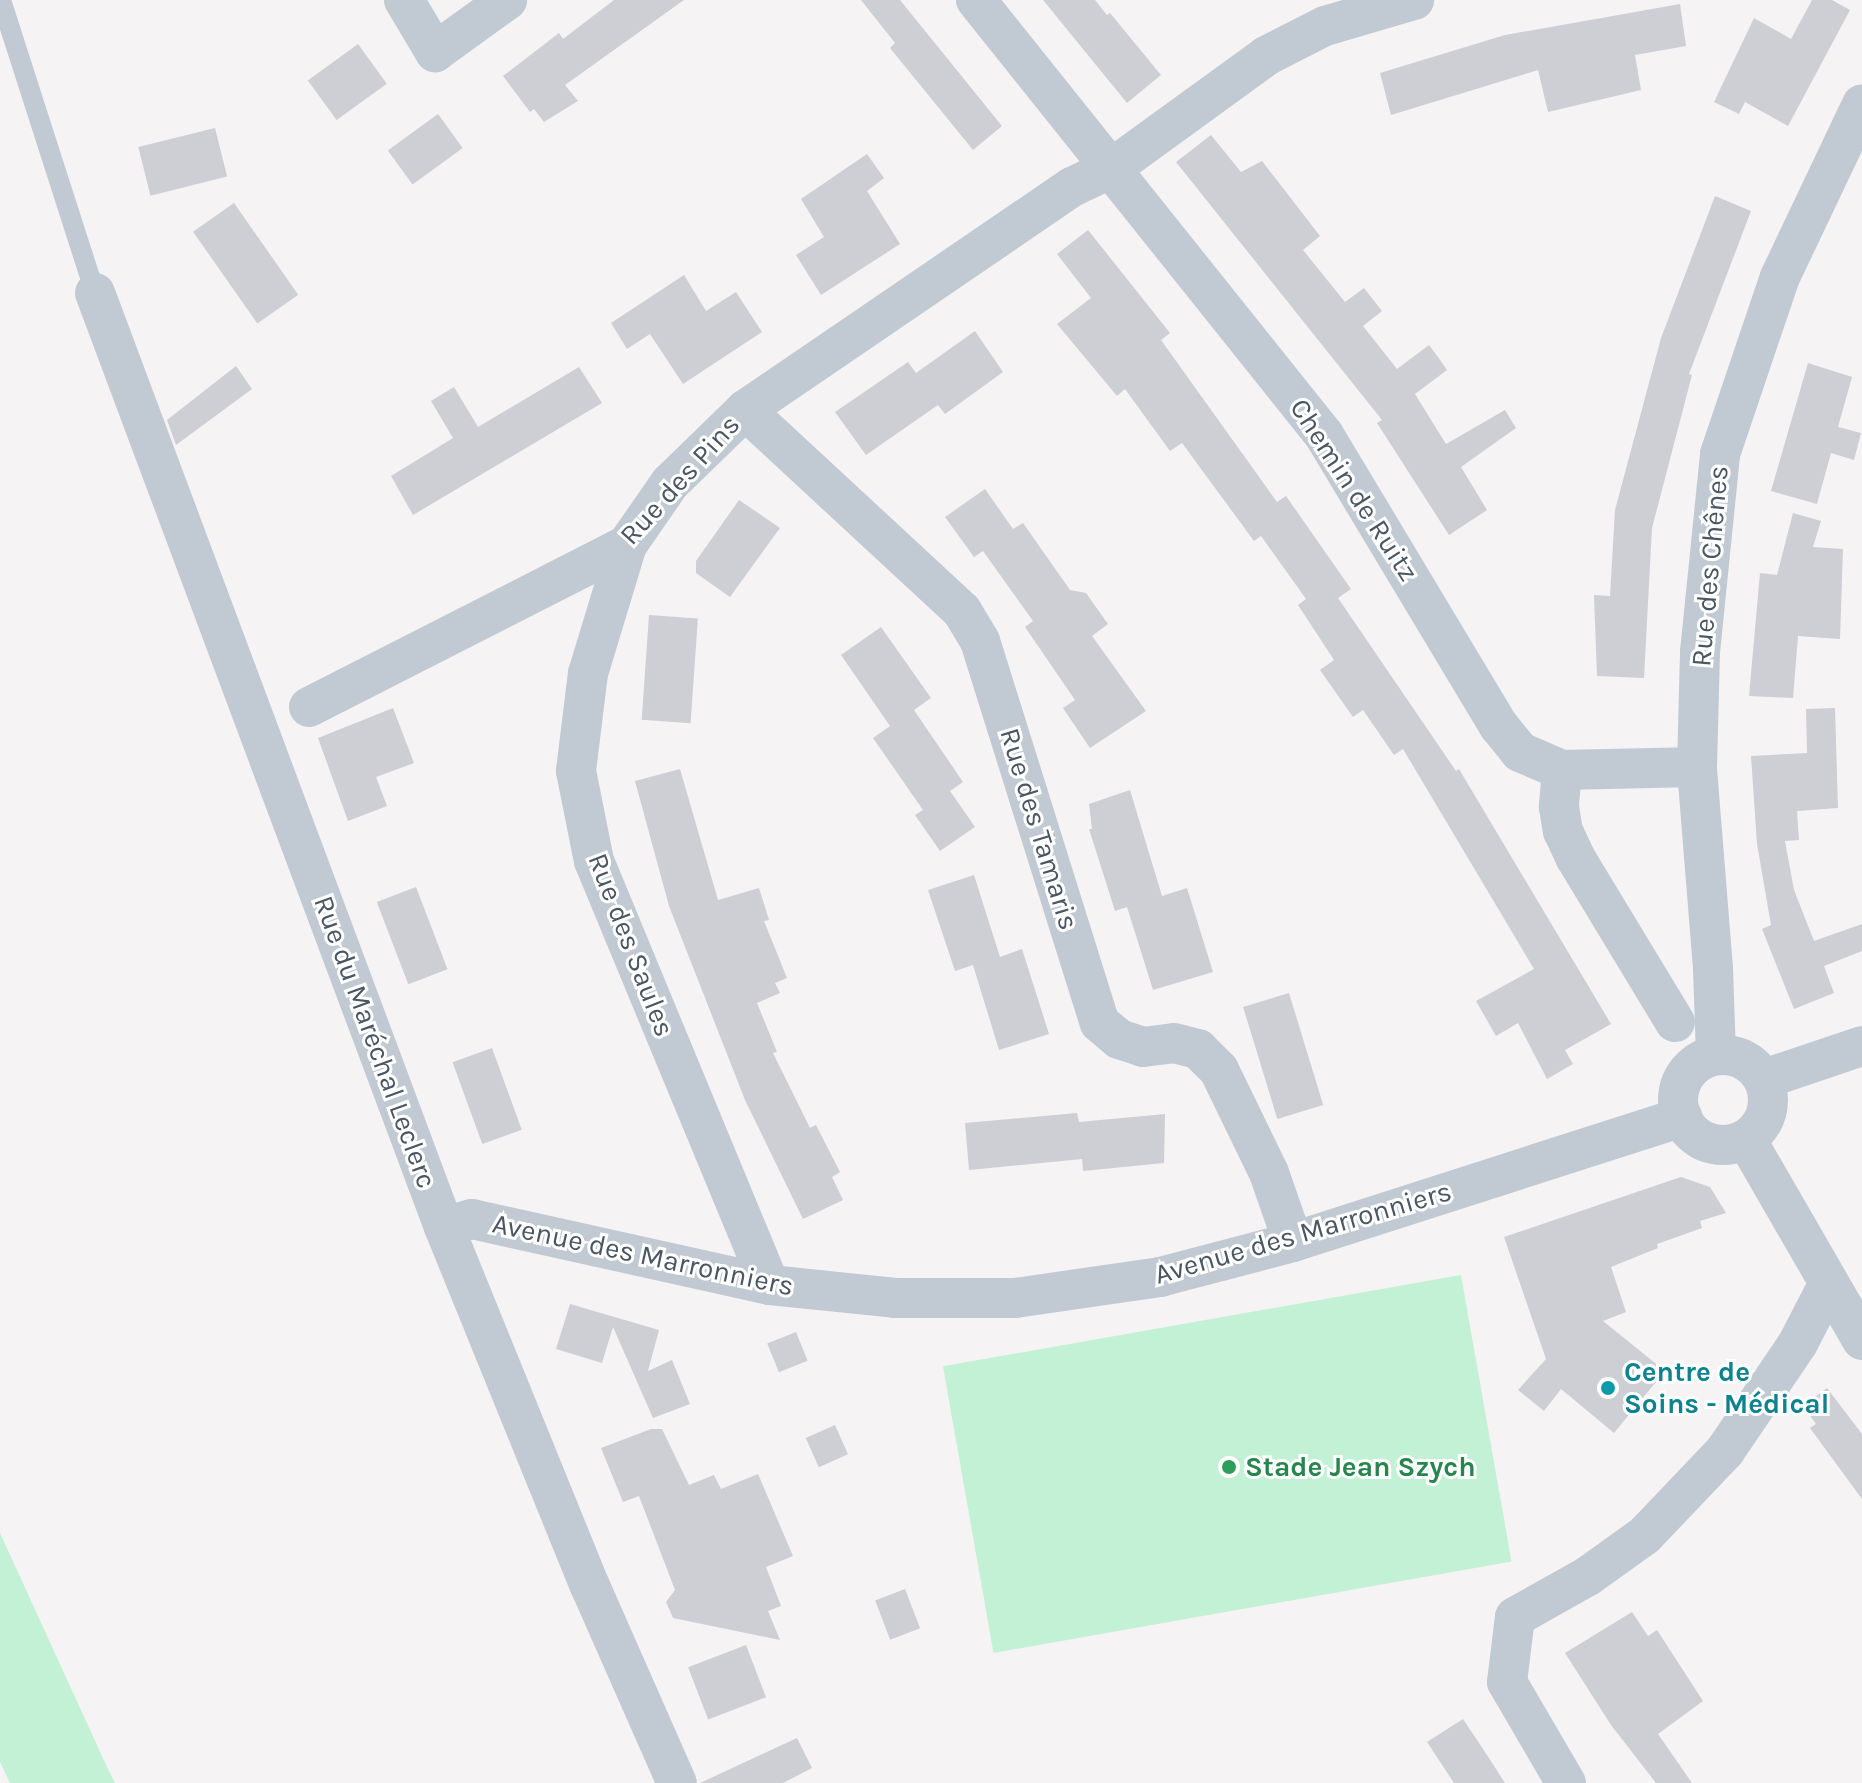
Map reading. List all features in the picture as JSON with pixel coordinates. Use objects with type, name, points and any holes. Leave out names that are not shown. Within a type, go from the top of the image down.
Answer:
[{"type":"street","points":[[404,0],[435,52],[507,0]]},
{"type":"street","name":"Chemin de Ruitz","points":[[976,0],[1324,435],[1499,726],[1520,752],[1537,762],[1562,770],[1697,767]]},
{"type":"street","name":"Rue des Pins","points":[[309,707],[627,545],[670,483],[745,410],[1072,187],[1112,168],[1266,56],[1325,26],[1414,0]]},
{"type":"street","name":"Rue des Chênes","points":[[1716,1055],[1713,968],[1697,767],[1700,652],[1720,454],[1780,277],[1862,104]]},
{"type":"street","name":"Rue du Maréchal Leclerc","points":[[95,293],[444,1227],[590,1586],[677,1783]]},
{"type":"street","name":"Rue des Tamaris","points":[[745,410],[962,611],[980,641],[1100,1023],[1119,1039],[1143,1047],[1174,1043],[1198,1049],[1219,1070],[1269,1173],[1293,1242]]},
{"type":"street","name":"Rue des Saules","points":[[627,545],[588,673],[576,771],[594,861],[770,1285]]},
{"type":"street","points":[[1562,770],[1559,807],[1563,831],[1575,857],[1675,1022]]},
{"type":"street","points":[[1764,1079],[1862,1046]]},
{"type":"street","points":[[1716,1055],[1743,1059],[1764,1079],[1769,1094],[1768,1110],[1762,1124],[1746,1139],[1723,1146],[1707,1143],[1694,1134],[1682,1117],[1678,1093],[1682,1080],[1691,1068],[1716,1055]]},
{"type":"street","name":"Avenue des Marronniers","points":[[444,1227],[472,1219],[770,1285],[895,1298],[1015,1298],[1160,1277],[1293,1242],[1682,1117]]},
{"type":"street","points":[[1746,1139],[1862,1340]]},
{"type":"street","points":[[1566,1783],[1507,1682],[1515,1617],[1588,1576],[1645,1535],[1725,1451],[1798,1343],[1828,1285]]},
{"type":"lane","points":[[1,0],[95,293]]},
{"type":"green space","name":"Stade Jean Szych","points":[[1461,1275],[1512,1562],[994,1653],[943,1366]]},
{"type":"green space","points":[[0,1533],[115,1783],[10,1783],[0,1762]]},
{"type":"building","points":[[614,0],[684,0],[565,85],[578,101],[544,122],[534,109],[530,112],[503,76],[559,33],[563,39]]},
{"type":"building","points":[[861,0],[900,0],[1002,126],[973,150],[890,48],[895,43]]},
{"type":"building","points":[[1043,0],[1095,0],[1107,15],[1110,13],[1161,75],[1127,103]]},
{"type":"building","points":[[1812,0],[1832,0],[1850,10],[1788,126],[1745,102],[1739,114],[1714,102],[1754,18],[1791,39]]},
{"type":"building","points":[[1680,4],[1686,46],[1635,55],[1641,90],[1548,112],[1538,70],[1391,115],[1380,73],[1505,35]]},
{"type":"building","points":[[358,44],[387,84],[337,120],[308,80]]},
{"type":"building","points":[[438,114],[463,148],[413,184],[388,150]]},
{"type":"building","points":[[215,128],[227,177],[150,196],[138,147]]},
{"type":"building","points":[[1211,135],[1241,172],[1262,161],[1320,236],[1303,250],[1345,302],[1364,288],[1382,311],[1363,326],[1397,369],[1429,345],[1447,370],[1415,394],[1446,444],[1505,410],[1516,428],[1461,467],[1487,510],[1449,535],[1377,423],[1382,420],[1176,162]]},
{"type":"building","points":[[867,154],[884,178],[867,191],[900,244],[821,295],[796,255],[824,237],[801,199]]},
{"type":"building","points":[[1715,196],[1751,211],[1689,374],[1692,375],[1652,528],[1644,678],[1597,676],[1594,595],[1610,596],[1615,510],[1661,338]]},
{"type":"building","points":[[234,203],[298,295],[257,323],[193,232]]},
{"type":"building","points":[[1088,230],[1170,333],[1161,340],[1277,502],[1286,496],[1351,589],[1338,598],[1456,771],[1459,769],[1611,1024],[1565,1050],[1573,1064],[1547,1079],[1518,1023],[1496,1036],[1476,1001],[1534,969],[1403,749],[1394,755],[1363,710],[1353,717],[1320,670],[1334,660],[1298,605],[1306,599],[1261,536],[1254,541],[1182,443],[1170,451],[1125,389],[1117,396],[1057,324],[1091,298],[1057,254]]},
{"type":"building","points":[[684,275],[706,311],[736,292],[762,332],[683,384],[650,334],[627,349],[611,323]]},
{"type":"building","points":[[975,331],[1003,372],[945,414],[938,405],[866,455],[835,412],[908,362],[916,373]]},
{"type":"building","points":[[1808,363],[1852,377],[1838,427],[1861,433],[1854,460],[1831,453],[1817,504],[1771,491]]},
{"type":"building","points":[[236,366],[252,389],[176,445],[167,420]]},
{"type":"building","points":[[579,367],[602,403],[413,515],[391,476],[453,438],[431,401],[454,387],[478,427]]},
{"type":"building","points":[[985,489],[1013,529],[1023,523],[1070,590],[1086,593],[1108,624],[1092,636],[1146,711],[1090,748],[1063,708],[1075,700],[1025,627],[1033,621],[983,551],[974,557],[945,517]]},
{"type":"building","points":[[739,500],[780,528],[730,597],[696,573],[696,561]]},
{"type":"building","points":[[1793,513],[1821,521],[1813,547],[1843,549],[1840,639],[1798,636],[1793,698],[1749,696],[1760,573],[1777,575]]},
{"type":"building","points":[[649,615],[698,618],[691,723],[642,720]]},
{"type":"building","points":[[881,627],[931,698],[914,710],[963,782],[950,791],[975,827],[940,851],[915,815],[923,810],[873,738],[890,726],[841,655]]},
{"type":"building","points":[[393,708],[414,763],[376,777],[387,806],[348,821],[318,738]]},
{"type":"building","points":[[1835,708],[1838,808],[1797,811],[1799,840],[1785,841],[1794,890],[1814,941],[1862,924],[1862,951],[1824,966],[1834,993],[1794,1009],[1762,929],[1771,925],[1757,844],[1751,756],[1807,753],[1806,709]]},
{"type":"building","points":[[680,769],[718,900],[759,888],[769,920],[764,921],[787,978],[775,983],[780,993],[757,1003],[777,1052],[773,1053],[810,1128],[816,1125],[840,1172],[832,1177],[843,1200],[803,1219],[745,1100],[669,906],[635,781]]},
{"type":"building","points":[[1130,790],[1162,896],[1187,888],[1213,972],[1153,990],[1127,907],[1115,911],[1089,829],[1092,829],[1089,804]]},
{"type":"building","points":[[974,875],[1000,957],[1022,949],[1049,1034],[999,1050],[973,965],[955,971],[928,890]]},
{"type":"building","points":[[416,887],[448,969],[408,984],[377,902]]},
{"type":"building","points":[[1289,993],[1323,1105],[1277,1119],[1243,1007]]},
{"type":"building","points":[[492,1048],[522,1130],[482,1144],[453,1062]]},
{"type":"building","points":[[1077,1113],[1079,1122],[1165,1114],[1164,1163],[1083,1171],[1082,1159],[969,1170],[965,1123]]},
{"type":"building","points":[[1681,1177],[1710,1187],[1726,1213],[1700,1221],[1702,1228],[1657,1244],[1658,1248],[1611,1267],[1626,1312],[1603,1321],[1665,1371],[1614,1433],[1561,1389],[1544,1411],[1518,1390],[1546,1359],[1504,1237]]},
{"type":"building","points":[[570,1304],[659,1330],[648,1371],[672,1360],[690,1404],[653,1418],[613,1327],[602,1363],[556,1349]]},
{"type":"building","points":[[796,1332],[808,1361],[779,1372],[767,1344]]},
{"type":"building","points":[[1827,1388],[1862,1434],[1862,1499],[1810,1428],[1816,1424],[1803,1406]]},
{"type":"building","points":[[835,1425],[848,1454],[819,1467],[806,1438]]},
{"type":"building","points":[[651,1429],[662,1429],[689,1485],[714,1475],[721,1489],[758,1474],[793,1556],[766,1567],[781,1606],[768,1611],[780,1640],[673,1618],[666,1602],[675,1590],[639,1496],[623,1502],[601,1448]]},
{"type":"building","points":[[905,1589],[920,1628],[890,1640],[875,1600]]},
{"type":"building","points":[[1632,1612],[1648,1636],[1657,1630],[1703,1701],[1658,1734],[1692,1783],[1656,1783],[1611,1725],[1565,1653]]},
{"type":"building","points":[[746,1645],[766,1697],[708,1719],[688,1667]]},
{"type":"building","points":[[1463,1719],[1505,1783],[1454,1783],[1427,1742]]},
{"type":"building","points":[[797,1738],[812,1768],[783,1783],[700,1783]]},
{"type":"place","name":"Centre de Soins - Médical","points":[[1608,1388]]},
{"type":"place","name":"Stade Jean Szych","points":[[1229,1467]]}]
